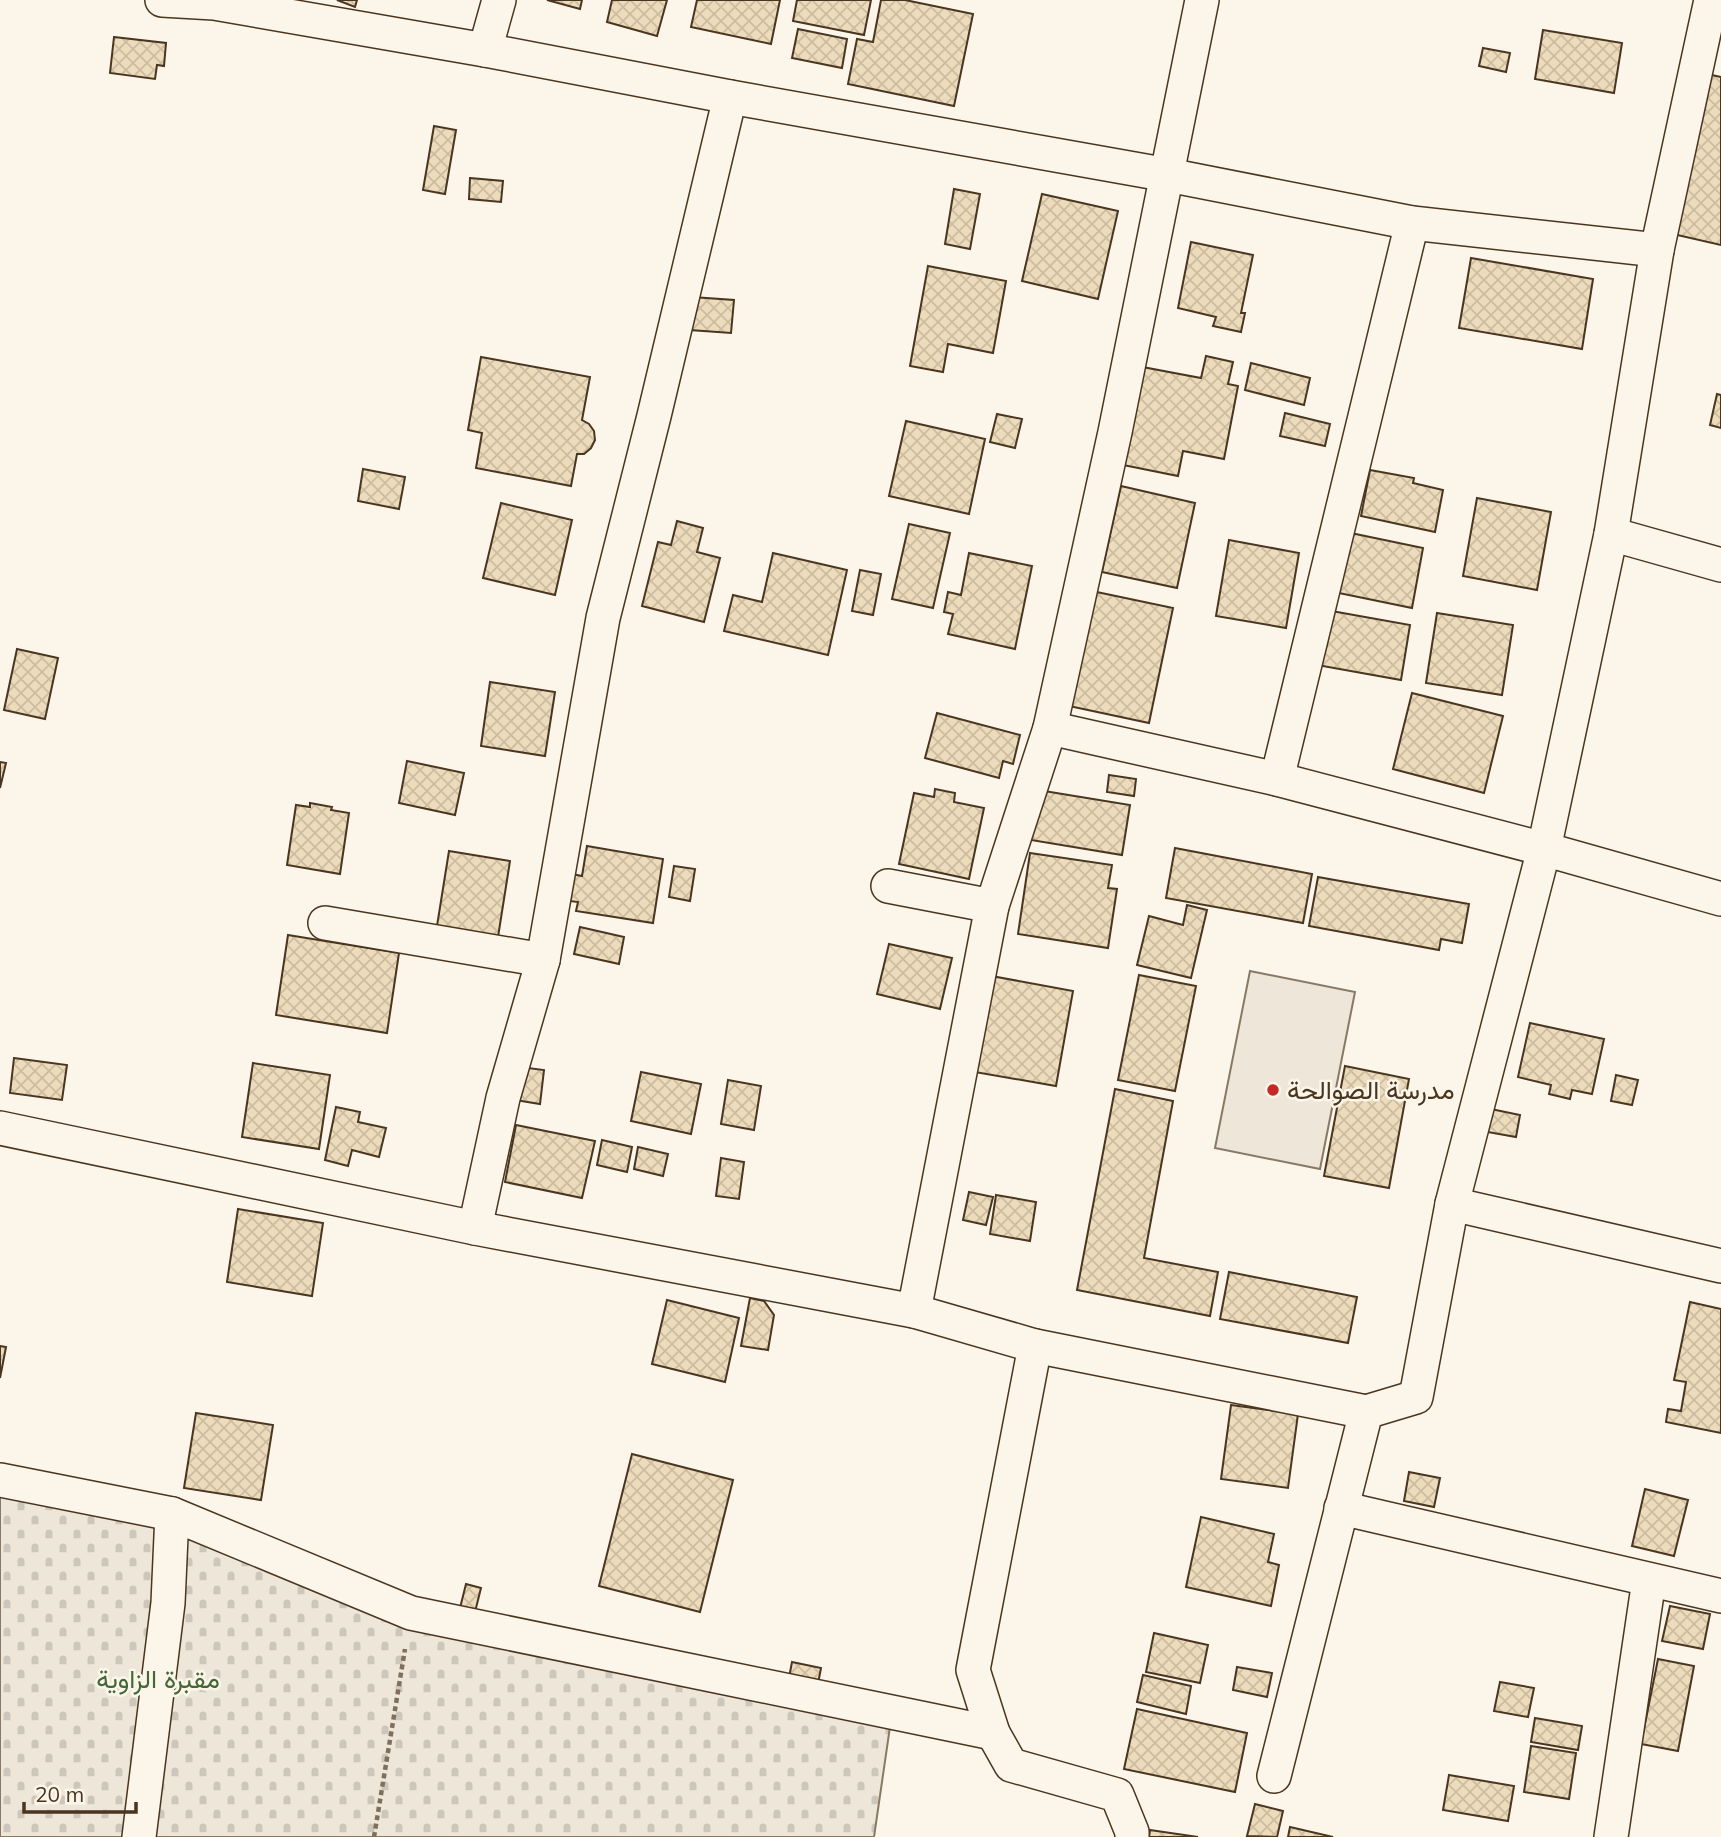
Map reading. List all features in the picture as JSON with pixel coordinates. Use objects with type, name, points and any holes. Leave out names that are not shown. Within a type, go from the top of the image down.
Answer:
[{"type":"street","points":[[162,0],[215,2],[485,50],[730,97],[1168,175],[1412,223],[1657,250]]},
{"type":"street","points":[[485,50],[499,0]]},
{"type":"street","points":[[914,1311],[992,906],[1050,728],[1115,432],[1202,0]]},
{"type":"street","points":[[0,1128],[475,1228],[914,1311],[1035,1346],[1366,1412],[1416,1397],[1452,1204],[1544,849],[1611,534],[1657,250],[1711,0]]},
{"type":"street","points":[[475,1228],[503,1098],[543,960],[603,618],[730,97]]},
{"type":"street","points":[[1277,779],[1412,223]]},
{"type":"street","points":[[1611,534],[1721,565]]},
{"type":"street","points":[[1050,728],[1277,779],[1721,899]]},
{"type":"street","points":[[888,886],[992,906]]},
{"type":"street","points":[[325,923],[543,960]]},
{"type":"street","points":[[1452,1204],[1721,1266]]},
{"type":"street","points":[[1035,1346],[973,1670],[993,1733],[1011,1765],[1117,1795],[1132,1837]]},
{"type":"street","points":[[1274,1776],[1366,1412]]},
{"type":"street","points":[[0,1479],[172,1514],[411,1613],[993,1733]]},
{"type":"street","points":[[1341,1508],[1721,1596]]},
{"type":"street","points":[[139,1837],[168,1603],[172,1514]]},
{"type":"street","points":[[1611,1837],[1649,1580]]},
{"type":"path","points":[[374,1837],[411,1613]]},
{"type":"green space","points":[[1250,971],[1355,992],[1320,1169],[1215,1148]]},
{"type":"green space","name":"مقبرة الزاوية","points":[[0,1476],[172,1514],[411,1613],[892,1713],[874,1837],[0,1837]]},
{"type":"building","points":[[337,0],[357,0],[355,7]]},
{"type":"building","points":[[547,0],[582,0],[580,9]]},
{"type":"building","points":[[612,0],[667,0],[657,36],[607,22]]},
{"type":"building","points":[[697,0],[780,0],[771,44],[691,27]]},
{"type":"building","points":[[797,0],[871,0],[864,35],[793,21]]},
{"type":"building","points":[[881,0],[905,0],[973,14],[954,106],[848,84],[857,39],[873,42]]},
{"type":"building","points":[[798,29],[847,39],[842,68],[792,58]]},
{"type":"building","points":[[1543,30],[1622,43],[1614,93],[1535,79]]},
{"type":"building","points":[[114,37],[166,43],[164,66],[157,65],[155,79],[110,73]]},
{"type":"building","points":[[1483,48],[1510,53],[1506,72],[1479,66]]},
{"type":"building","points":[[1707,74],[1721,77],[1721,245],[1673,234]]},
{"type":"building","points":[[434,126],[456,130],[445,194],[423,190]]},
{"type":"building","points":[[470,178],[503,181],[501,202],[469,199]]},
{"type":"building","points":[[954,189],[980,194],[970,249],[945,244]]},
{"type":"building","points":[[1042,194],[1118,211],[1098,299],[1022,281]]},
{"type":"building","points":[[1191,242],[1253,255],[1241,313],[1245,313],[1241,332],[1213,326],[1216,317],[1178,308]]},
{"type":"building","points":[[1471,258],[1593,279],[1582,349],[1459,328]]},
{"type":"building","points":[[928,266],[1006,281],[993,353],[948,344],[943,372],[910,366]]},
{"type":"building","points":[[692,297],[734,300],[731,333],[690,330]]},
{"type":"building","points":[[1206,356],[1233,362],[1228,384],[1238,386],[1224,459],[1183,451],[1178,476],[1118,464],[1137,366],[1201,378]]},
{"type":"building","points":[[481,357],[590,377],[582,420],[594,431],[595,440],[584,454],[577,454],[571,486],[476,468],[482,433],[468,430]]},
{"type":"building","points":[[1251,363],[1310,378],[1304,405],[1245,390]]},
{"type":"building","points":[[1717,394],[1721,395],[1721,428],[1710,425]]},
{"type":"building","points":[[1285,413],[1330,424],[1325,446],[1280,436]]},
{"type":"building","points":[[997,414],[1022,419],[1015,448],[990,442]]},
{"type":"building","points":[[906,421],[985,439],[969,514],[889,496]]},
{"type":"building","points":[[363,469],[405,477],[399,509],[358,501]]},
{"type":"building","points":[[1370,470],[1414,478],[1413,483],[1443,490],[1435,532],[1361,516]]},
{"type":"building","points":[[1121,486],[1195,503],[1177,588],[1102,572]]},
{"type":"building","points":[[1477,498],[1551,512],[1537,590],[1463,576]]},
{"type":"building","points":[[501,503],[572,520],[555,595],[483,578]]},
{"type":"building","points":[[677,521],[703,528],[697,552],[720,558],[704,622],[642,606],[658,542],[671,545]]},
{"type":"building","points":[[909,524],[950,533],[933,608],[892,599]]},
{"type":"building","points":[[1346,532],[1423,548],[1412,608],[1334,592]]},
{"type":"building","points":[[1229,540],[1299,553],[1286,628],[1216,616]]},
{"type":"building","points":[[773,553],[847,570],[828,655],[724,631],[733,595],[762,602]]},
{"type":"building","points":[[969,553],[1032,566],[1015,649],[948,634],[953,614],[944,612],[948,592],[961,595]]},
{"type":"building","points":[[860,570],[881,574],[873,615],[852,611]]},
{"type":"building","points":[[1092,591],[1173,608],[1149,723],[1069,706]]},
{"type":"building","points":[[1326,610],[1410,625],[1401,680],[1317,665]]},
{"type":"building","points":[[1437,613],[1513,625],[1502,695],[1426,683]]},
{"type":"building","points":[[17,649],[58,658],[45,719],[4,710]]},
{"type":"building","points":[[490,682],[555,692],[545,756],[481,746]]},
{"type":"building","points":[[1412,693],[1503,716],[1484,793],[1393,769]]},
{"type":"building","points":[[937,713],[1020,735],[1013,764],[1003,761],[999,778],[925,758]]},
{"type":"building","points":[[407,761],[464,773],[455,815],[399,803]]},
{"type":"building","points":[[0,762],[6,763],[0,788]]},
{"type":"building","points":[[1109,775],[1136,779],[1134,796],[1107,792]]},
{"type":"building","points":[[935,789],[955,793],[954,802],[984,808],[969,879],[899,864],[914,793],[934,797]]},
{"type":"building","points":[[1038,790],[1130,805],[1122,855],[1031,840]]},
{"type":"building","points":[[310,803],[349,813],[340,874],[287,865],[296,805],[310,807]]},
{"type":"building","points":[[587,846],[663,859],[653,923],[576,911],[578,902],[562,900],[566,873],[582,876]]},
{"type":"building","points":[[1175,848],[1312,874],[1303,923],[1166,898]]},
{"type":"building","points":[[449,851],[510,861],[498,937],[437,926]]},
{"type":"building","points":[[1030,853],[1112,865],[1108,888],[1117,889],[1108,948],[1018,934]]},
{"type":"building","points":[[674,866],[695,869],[690,901],[669,897]]},
{"type":"building","points":[[1318,877],[1469,904],[1462,943],[1441,939],[1439,950],[1309,926]]},
{"type":"building","points":[[1187,905],[1207,910],[1191,978],[1137,965],[1149,916],[1183,925]]},
{"type":"building","points":[[580,927],[624,937],[619,964],[574,954]]},
{"type":"building","points":[[288,935],[399,953],[387,1033],[276,1015]]},
{"type":"building","points":[[889,944],[952,958],[940,1009],[877,994]]},
{"type":"building","points":[[986,975],[1073,991],[1056,1086],[969,1071]]},
{"type":"building","points":[[1139,975],[1196,986],[1175,1091],[1118,1080]]},
{"type":"building","points":[[1530,1023],[1604,1039],[1592,1094],[1572,1090],[1570,1099],[1549,1094],[1551,1085],[1518,1077]]},
{"type":"building","points":[[14,1058],[67,1065],[62,1100],[10,1093]]},
{"type":"building","points":[[253,1063],[330,1075],[319,1149],[242,1137]]},
{"type":"building","points":[[1345,1066],[1409,1079],[1389,1188],[1324,1176]]},
{"type":"building","points":[[520,1067],[544,1070],[540,1104],[515,1100]]},
{"type":"building","points":[[641,1072],[701,1084],[691,1134],[631,1121]]},
{"type":"building","points":[[1616,1075],[1638,1080],[1632,1105],[1611,1101]]},
{"type":"building","points":[[728,1080],[761,1086],[754,1130],[721,1124]]},
{"type":"building","points":[[1115,1089],[1173,1101],[1144,1258],[1218,1272],[1210,1316],[1077,1290]]},
{"type":"building","points":[[336,1107],[360,1112],[358,1122],[386,1128],[379,1157],[352,1150],[348,1166],[325,1160]]},
{"type":"building","points":[[1486,1108],[1520,1115],[1516,1137],[1482,1131]]},
{"type":"building","points":[[516,1125],[595,1141],[582,1198],[505,1182]]},
{"type":"building","points":[[602,1140],[632,1147],[627,1172],[597,1165]]},
{"type":"building","points":[[638,1147],[668,1154],[663,1176],[634,1169]]},
{"type":"building","points":[[721,1158],[744,1162],[739,1199],[716,1196]]},
{"type":"building","points":[[969,1192],[993,1197],[986,1225],[963,1220]]},
{"type":"building","points":[[996,1195],[1036,1202],[1030,1241],[990,1234]]},
{"type":"building","points":[[238,1209],[323,1223],[312,1296],[227,1282]]},
{"type":"building","points":[[1229,1272],[1357,1297],[1348,1343],[1220,1319]]},
{"type":"building","points":[[750,1298],[764,1301],[774,1315],[768,1350],[741,1346]]},
{"type":"building","points":[[667,1300],[739,1318],[725,1382],[652,1364]]},
{"type":"building","points":[[1690,1302],[1721,1309],[1721,1433],[1666,1422],[1668,1409],[1681,1411],[1686,1382],[1674,1380]]},
{"type":"building","points":[[0,1346],[6,1347],[0,1378]]},
{"type":"building","points":[[1231,1405],[1298,1414],[1288,1488],[1221,1479]]},
{"type":"building","points":[[196,1413],[273,1425],[261,1500],[184,1488]]},
{"type":"building","points":[[632,1454],[733,1480],[700,1612],[599,1586]]},
{"type":"building","points":[[1409,1472],[1440,1478],[1434,1507],[1404,1501]]},
{"type":"building","points":[[1645,1489],[1688,1500],[1674,1556],[1632,1546]]},
{"type":"building","points":[[1201,1517],[1274,1534],[1268,1562],[1279,1565],[1271,1606],[1186,1587]]},
{"type":"building","points":[[466,1584],[481,1588],[475,1612],[460,1608]]},
{"type":"building","points":[[1670,1606],[1710,1614],[1703,1649],[1662,1641]]},
{"type":"building","points":[[1154,1633],[1208,1645],[1200,1683],[1146,1672]]},
{"type":"building","points":[[1658,1659],[1694,1666],[1678,1751],[1641,1744]]},
{"type":"building","points":[[792,1662],[821,1668],[817,1689],[788,1683]]},
{"type":"building","points":[[1237,1667],[1272,1673],[1267,1697],[1233,1690]]},
{"type":"building","points":[[1143,1675],[1191,1686],[1186,1714],[1137,1702]]},
{"type":"building","points":[[1500,1682],[1534,1688],[1528,1717],[1494,1711]]},
{"type":"building","points":[[1137,1709],[1247,1733],[1235,1792],[1124,1769]]},
{"type":"building","points":[[1535,1718],[1582,1726],[1578,1750],[1531,1742]]},
{"type":"building","points":[[1531,1746],[1576,1753],[1569,1799],[1524,1792]]},
{"type":"building","points":[[1449,1775],[1514,1786],[1508,1821],[1443,1810]]},
{"type":"building","points":[[1255,1804],[1283,1811],[1277,1837],[1247,1836]]},
{"type":"building","points":[[1290,1827],[1333,1837],[1288,1837]]},
{"type":"building","points":[[1150,1830],[1198,1837],[1149,1837]]},
{"type":"place","name":"مدرسة الصوالحة","points":[[1273,1090]]}]
